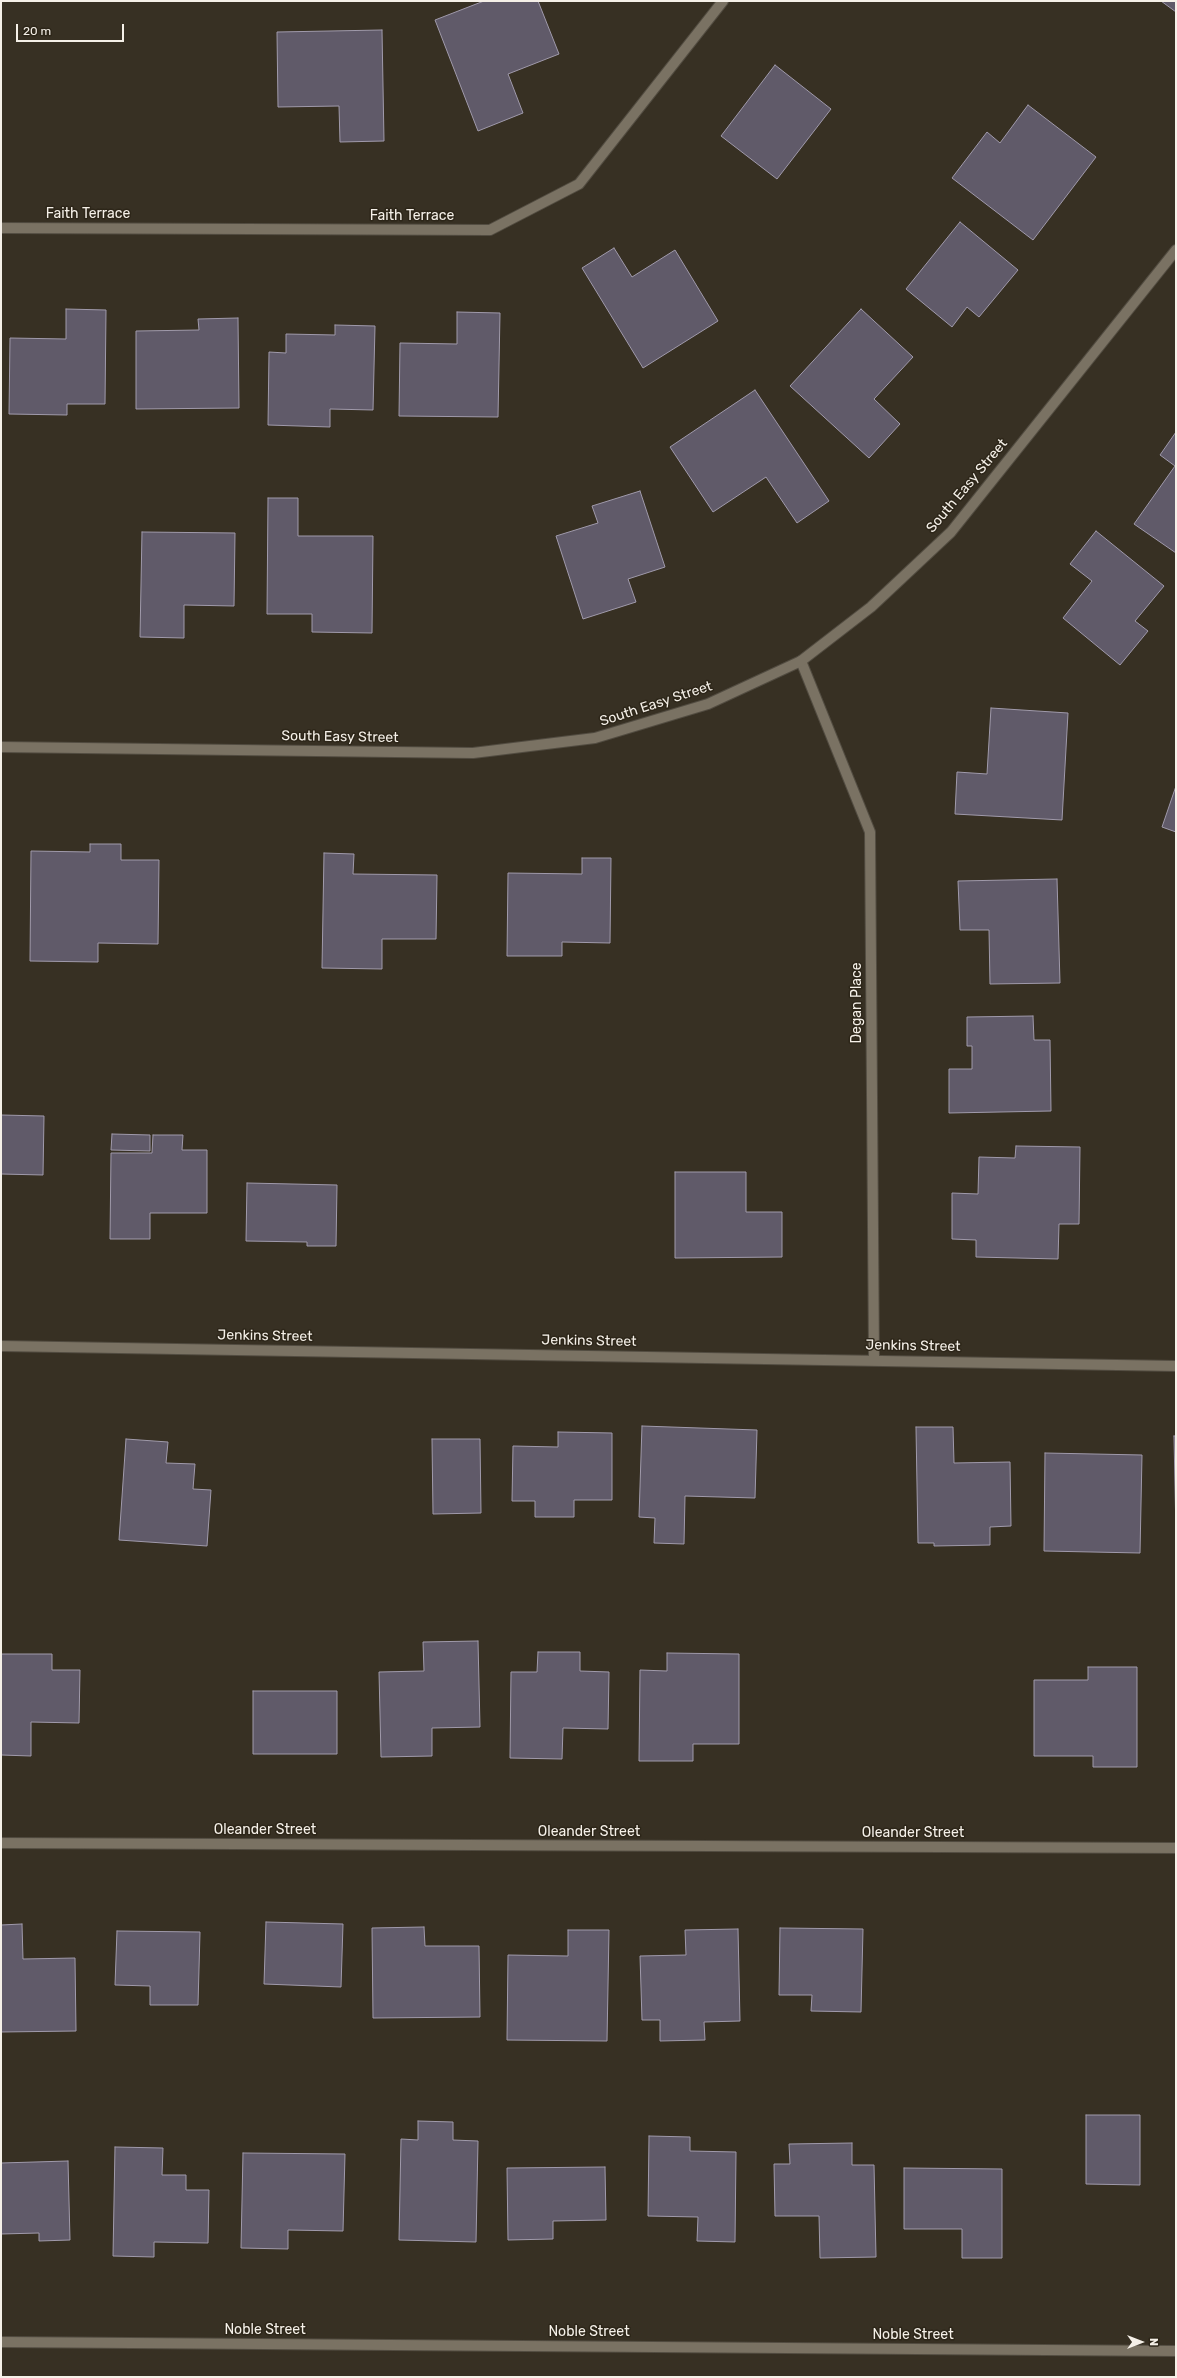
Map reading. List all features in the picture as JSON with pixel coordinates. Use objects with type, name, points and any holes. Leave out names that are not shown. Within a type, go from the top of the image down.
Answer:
[{"type":"street","name":"Faith Terrace","points":[[1,228],[490,230],[579,184],[723,1]]},
{"type":"street","name":"South Easy Street","points":[[1,748],[473,753],[595,738],[708,704],[801,661],[871,608],[951,532],[1176,250]]},
{"type":"street","name":"Degan Place","points":[[801,661],[870,832],[874,1359]]},
{"type":"street","name":"Jenkins Street","points":[[1,1346],[874,1359],[1176,1366]]},
{"type":"street","name":"Oleander Street","points":[[1,1843],[1176,1848]]},
{"type":"street","name":"Noble Street","points":[[1,2342],[1176,2351]]},
{"type":"building","points":[[484,1],[538,1],[559,54],[508,74],[523,113],[478,131],[435,20]]},
{"type":"building","points":[[1161,1],[1176,1],[1176,12]]},
{"type":"building","points":[[382,30],[384,141],[340,142],[339,106],[278,107],[277,32]]},
{"type":"building","points":[[775,65],[831,109],[777,179],[721,136]]},
{"type":"building","points":[[1028,105],[1096,157],[1033,240],[952,178],[987,132],[1000,143]]},
{"type":"building","points":[[960,222],[1018,270],[979,317],[967,307],[952,327],[906,289]]},
{"type":"building","points":[[614,248],[632,277],[675,250],[718,321],[643,368],[582,268]]},
{"type":"building","points":[[66,309],[106,310],[105,404],[67,404],[67,415],[9,414],[10,338],[66,339]]},
{"type":"building","points":[[861,309],[913,357],[874,399],[900,424],[869,458],[790,386]]},
{"type":"building","points":[[457,312],[500,313],[498,417],[399,416],[400,343],[457,344]]},
{"type":"building","points":[[238,318],[239,408],[136,409],[136,331],[199,330],[198,319]]},
{"type":"building","points":[[335,325],[375,326],[373,410],[330,409],[330,427],[268,425],[269,352],[286,353],[286,334],[335,335]]},
{"type":"building","points":[[755,390],[829,501],[797,523],[766,477],[713,512],[670,447]]},
{"type":"building","points":[[1176,432],[1176,553],[1134,524],[1175,466],[1160,455]]},
{"type":"building","points":[[640,491],[665,567],[628,579],[636,602],[583,619],[556,536],[598,523],[592,506]]},
{"type":"building","points":[[268,498],[298,498],[298,536],[373,536],[372,633],[312,632],[312,614],[267,614]]},
{"type":"building","points":[[1096,531],[1164,586],[1135,621],[1148,631],[1120,665],[1063,618],[1092,581],[1070,564]]},
{"type":"building","points":[[142,532],[235,533],[234,606],[184,605],[184,638],[140,637]]},
{"type":"building","points":[[991,708],[1068,713],[1062,820],[955,814],[957,772],[987,774]]},
{"type":"building","points":[[1176,786],[1176,832],[1162,827]]},
{"type":"building","points":[[90,844],[121,844],[121,860],[159,860],[158,944],[98,943],[98,962],[30,961],[31,851],[90,852]]},
{"type":"building","points":[[324,853],[354,854],[353,874],[437,875],[436,939],[382,939],[382,969],[322,968]]},
{"type":"building","points":[[582,858],[611,858],[610,943],[562,942],[562,956],[507,956],[508,873],[582,874]]},
{"type":"building","points":[[1057,879],[1060,983],[990,984],[989,930],[960,930],[958,881]]},
{"type":"building","points":[[1033,1016],[1034,1040],[1050,1040],[1051,1111],[949,1113],[949,1069],[972,1069],[972,1046],[967,1046],[967,1017]]},
{"type":"building","points":[[1,1115],[44,1116],[43,1175],[1,1174]]},
{"type":"building","points":[[112,1134],[150,1135],[150,1151],[111,1150]]},
{"type":"building","points":[[153,1135],[183,1135],[182,1150],[207,1150],[207,1213],[150,1213],[150,1239],[110,1239],[111,1153],[152,1153]]},
{"type":"building","points":[[1016,1146],[1080,1147],[1079,1224],[1059,1224],[1058,1259],[976,1257],[976,1240],[952,1239],[952,1193],[978,1194],[979,1157],[1015,1158]]},
{"type":"building","points":[[675,1172],[746,1172],[746,1212],[782,1212],[782,1257],[675,1258]]},
{"type":"building","points":[[247,1183],[337,1185],[336,1246],[307,1246],[307,1242],[246,1241]]},
{"type":"building","points":[[642,1426],[757,1430],[755,1498],[685,1496],[684,1544],[654,1543],[655,1518],[639,1517]]},
{"type":"building","points":[[916,1427],[953,1427],[954,1463],[1010,1462],[1011,1526],[990,1527],[990,1545],[934,1546],[934,1543],[918,1543]]},
{"type":"building","points":[[558,1432],[612,1433],[612,1500],[574,1500],[574,1517],[535,1517],[535,1501],[512,1501],[513,1446],[558,1447]]},
{"type":"building","points":[[1174,1436],[1176,1436],[1176,1535]]},
{"type":"building","points":[[126,1439],[168,1442],[166,1463],[195,1464],[193,1489],[211,1490],[207,1546],[119,1540]]},
{"type":"building","points":[[432,1439],[480,1439],[481,1513],[433,1514]]},
{"type":"building","points":[[1045,1453],[1142,1455],[1140,1553],[1044,1551]]},
{"type":"building","points":[[478,1641],[480,1727],[432,1728],[432,1756],[381,1757],[379,1672],[424,1671],[423,1642]]},
{"type":"building","points":[[538,1652],[580,1652],[580,1671],[609,1672],[608,1729],[563,1728],[562,1759],[510,1758],[511,1672],[537,1672]]},
{"type":"building","points":[[667,1653],[739,1654],[739,1744],[693,1744],[693,1761],[639,1761],[640,1670],[667,1671]]},
{"type":"building","points":[[1,1654],[52,1654],[52,1670],[80,1670],[79,1723],[31,1722],[31,1756],[1,1755]]},
{"type":"building","points":[[1088,1667],[1137,1667],[1137,1767],[1093,1767],[1093,1756],[1034,1756],[1034,1680],[1088,1680]]},
{"type":"building","points":[[253,1691],[337,1691],[337,1754],[253,1754]]},
{"type":"building","points":[[266,1922],[343,1924],[341,1987],[264,1984]]},
{"type":"building","points":[[22,1924],[23,1959],[75,1958],[76,2031],[1,2032],[1,1925]]},
{"type":"building","points":[[424,1927],[425,1946],[479,1946],[480,2017],[373,2018],[372,1928]]},
{"type":"building","points":[[780,1928],[863,1929],[861,2012],[811,2011],[812,1995],[779,1995]]},
{"type":"building","points":[[738,1929],[740,2021],[704,2022],[705,2040],[660,2041],[660,2020],[642,2020],[640,1956],[686,1955],[685,1930]]},
{"type":"building","points":[[568,1930],[609,1930],[607,2041],[507,2040],[508,1955],[568,1956]]},
{"type":"building","points":[[117,1931],[200,1932],[198,2005],[150,2005],[150,1986],[115,1985]]},
{"type":"building","points":[[1086,2115],[1140,2115],[1140,2185],[1086,2184]]},
{"type":"building","points":[[418,2121],[453,2122],[453,2140],[478,2141],[476,2242],[399,2240],[401,2139],[418,2140]]},
{"type":"building","points":[[649,2136],[690,2137],[690,2151],[736,2152],[735,2242],[697,2241],[698,2217],[648,2216]]},
{"type":"building","points":[[852,2143],[852,2165],[874,2165],[876,2257],[820,2258],[819,2216],[775,2216],[774,2164],[790,2164],[789,2144]]},
{"type":"building","points":[[115,2147],[163,2148],[162,2175],[186,2175],[186,2190],[209,2190],[208,2243],[154,2242],[154,2257],[113,2256]]},
{"type":"building","points":[[243,2153],[345,2154],[343,2231],[288,2230],[288,2249],[241,2248]]},
{"type":"building","points":[[68,2161],[70,2240],[39,2241],[39,2233],[1,2234],[1,2163]]},
{"type":"building","points":[[605,2167],[606,2220],[553,2221],[553,2239],[508,2240],[507,2168]]},
{"type":"building","points":[[904,2168],[1002,2169],[1002,2258],[962,2258],[962,2229],[904,2229]]}]
